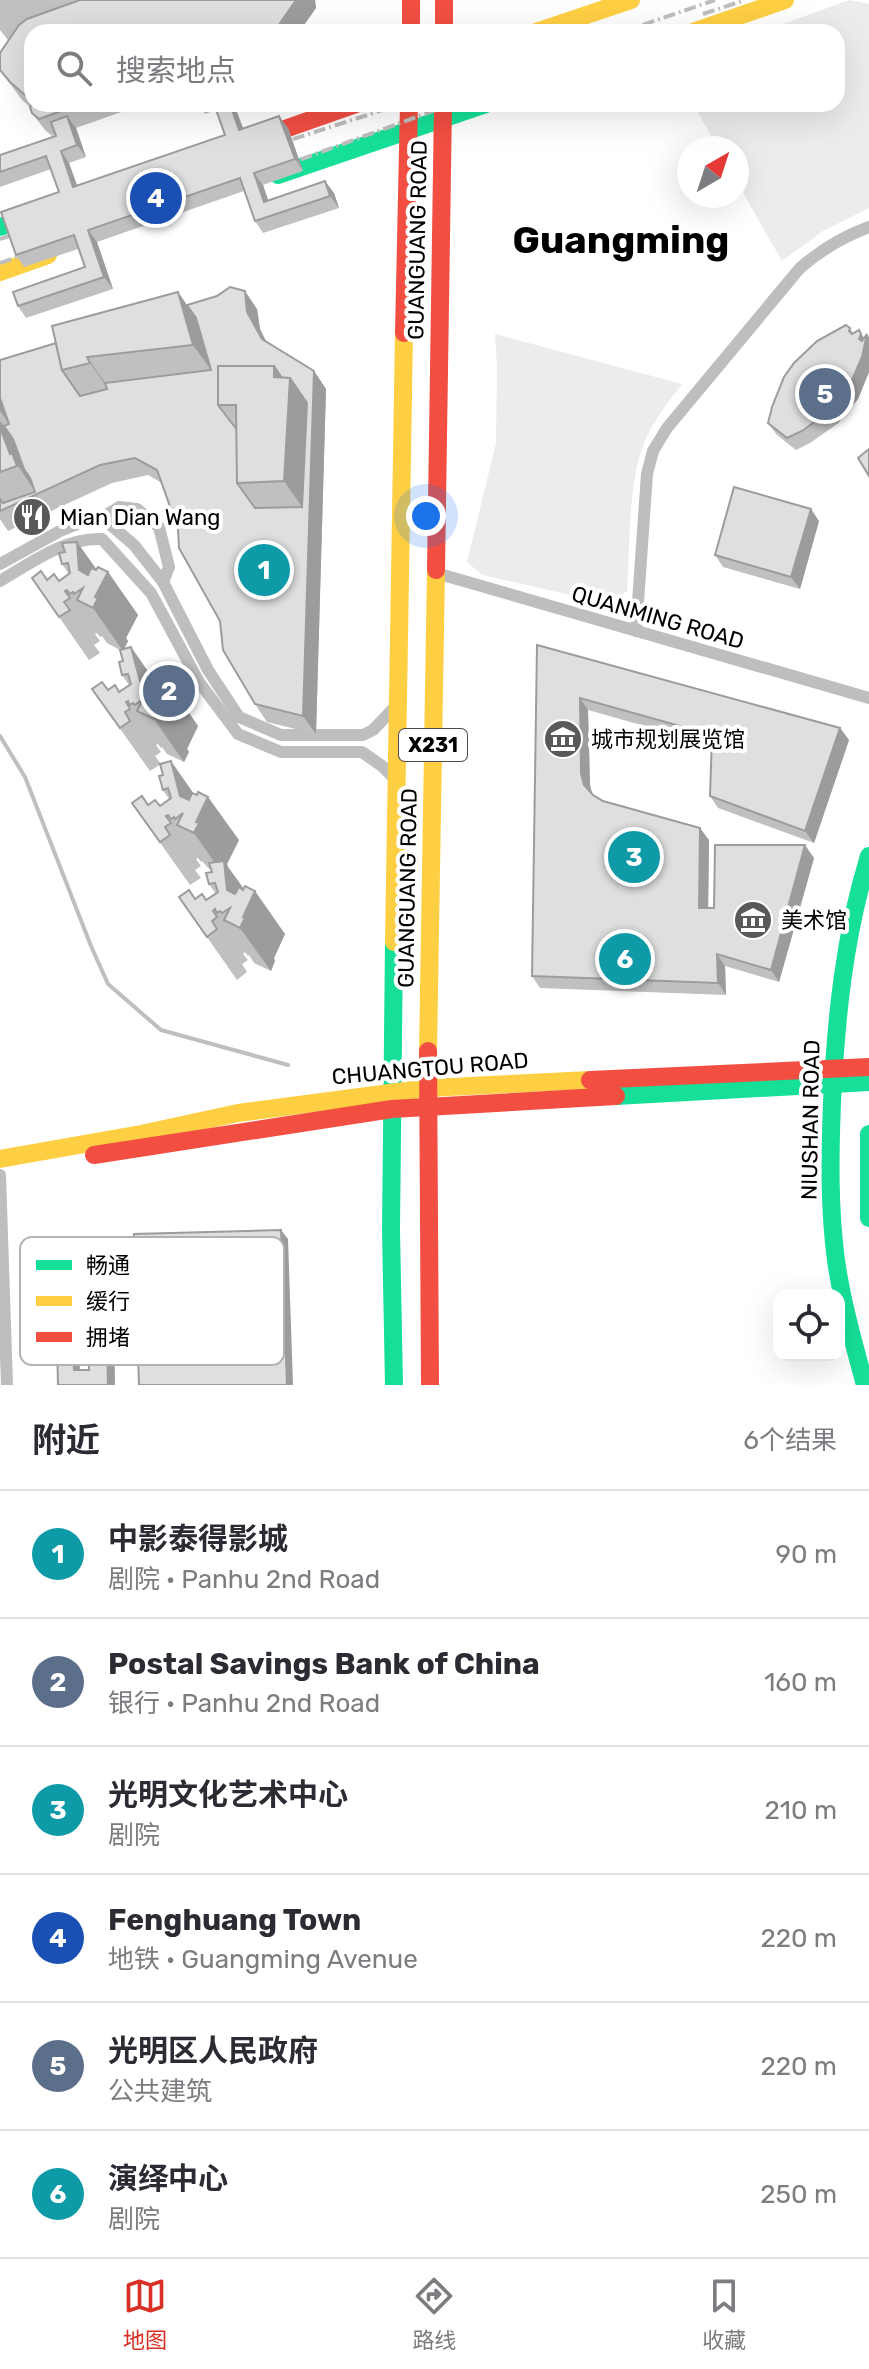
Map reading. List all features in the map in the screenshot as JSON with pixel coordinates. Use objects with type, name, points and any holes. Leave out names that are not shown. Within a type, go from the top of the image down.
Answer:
[{"type":"main road","points":[[411,0],[411,24]]},
{"type":"main road","points":[[444,0],[444,24]]},
{"type":"main road","points":[[560,24],[631,0]]},
{"type":"main road","points":[[716,24],[785,0]]},
{"type":"main road","points":[[252,141],[334,112]]},
{"type":"main road","name":"X231","points":[[409,112],[409,131]]},
{"type":"main road","points":[[267,179],[409,131],[442,112]]},
{"type":"main road","name":"GUANGUANG ROAD","points":[[430,1385],[428,1088],[442,112]]},
{"type":"main road","name":"GUANGUANG ROAD","points":[[394,1385],[392,1100],[409,131]]},
{"type":"main road","points":[[0,227],[45,212]]},
{"type":"main road","points":[[0,272],[59,251]]},
{"type":"main road","name":"NIUSHAN ROAD","points":[[865,1385],[846,1318],[834,1243],[830,1171],[833,1076],[842,963],[857,892],[869,856]]},
{"type":"main road","name":"CHUANGTOU ROAD","points":[[0,1159],[238,1113],[392,1100],[428,1107],[486,1106],[833,1076],[869,1067]]},
{"type":"main road","name":"CHUANGTOU ROAD","points":[[0,1173],[392,1100],[428,1088],[833,1076],[869,1082]]},
{"type":"main road","points":[[869,1134],[869,1218]]},
{"type":"street","points":[[636,631],[647,474],[653,451],[667,428],[800,268],[839,239],[869,227]]},
{"type":"street","points":[[97,521],[119,507],[137,509],[159,527],[169,567],[163,582]]},
{"type":"street","points":[[0,564],[60,531],[85,521],[106,521],[134,545],[163,582],[208,670],[239,717],[281,735],[363,735],[373,730],[397,705]]},
{"type":"street","points":[[4,579],[84,538],[102,539],[151,593],[199,682],[238,734],[281,752],[362,752],[396,780]]},
{"type":"street","name":"QUANMING ROAD","points":[[436,573],[869,698]]},
{"type":"street","points":[[0,1173],[7,1385]]},
{"type":"shaded area","points":[[849,0],[869,4],[869,208],[823,231],[782,261],[749,203],[749,136],[711,136],[698,112],[845,112],[845,24],[783,24]]},
{"type":"shaded area","points":[[495,334],[682,384],[653,426],[639,456],[633,494],[627,591],[611,604],[482,575],[467,562],[496,443]]},
{"type":"building","points":[[80,0],[296,0],[280,24],[24,24],[24,94],[0,70],[0,53],[19,25],[27,19]]},
{"type":"building","points":[[32,112],[59,112],[39,119]]},
{"type":"building","points":[[217,112],[233,112],[239,130],[279,116],[295,159],[254,173],[264,202],[325,181],[330,196],[255,221],[240,178],[88,230],[104,277],[18,306],[13,292],[85,267],[74,235],[16,255],[1,212],[59,192],[46,156],[0,172],[0,155],[56,136],[51,122],[67,116],[77,145],[61,151],[73,187],[225,135]]},
{"type":"building","points":[[230,287],[245,291],[247,312],[262,339],[314,371],[303,716],[255,704],[223,650],[220,621],[179,548],[178,529],[157,470],[135,458],[100,465],[0,511],[0,499],[3,503],[35,492],[13,439],[4,426],[9,424],[0,398],[0,360],[56,343],[62,370],[80,396],[107,389],[105,383],[211,370],[196,318],[187,305],[217,296]],"holes":[[[218,366],[274,366],[282,378],[290,378],[307,403],[302,507],[255,508],[237,483],[237,430],[218,405]]]},
{"type":"building","points":[[178,292],[193,345],[87,357],[90,363],[62,370],[52,326]]},
{"type":"building","points":[[846,325],[852,334],[859,330],[862,341],[867,334],[862,357],[849,387],[828,412],[787,438],[768,423],[784,377],[817,341]]},
{"type":"building","points":[[218,366],[274,366],[274,377],[290,378],[284,481],[237,483],[236,405],[218,405]]},
{"type":"building","points":[[0,427],[17,466],[0,472]]},
{"type":"building","points":[[869,449],[869,476],[858,458]]},
{"type":"building","points":[[734,487],[811,509],[791,577],[715,555]]},
{"type":"building","points":[[77,542],[79,570],[88,575],[91,568],[96,570],[98,567],[108,572],[93,608],[77,600],[83,588],[74,594],[67,590],[70,598],[64,602],[70,610],[59,617],[32,578],[41,571],[47,580],[54,574],[59,581],[70,573],[68,563],[62,564],[59,553],[65,552],[62,543]]},
{"type":"building","points":[[537,645],[840,728],[805,831],[710,796],[712,735],[580,698],[581,773],[584,785],[593,795],[603,801],[700,828],[699,908],[714,908],[715,845],[805,845],[771,970],[717,954],[718,983],[532,976]]},
{"type":"building","points":[[131,647],[140,681],[148,686],[152,679],[156,681],[158,678],[168,683],[154,719],[137,711],[143,699],[135,705],[130,705],[128,701],[130,709],[125,712],[130,721],[120,728],[92,689],[102,682],[108,690],[115,685],[119,692],[131,684],[128,674],[122,675],[119,662],[123,661],[120,650]]},
{"type":"building","points":[[171,761],[180,796],[189,800],[192,793],[197,795],[198,792],[208,797],[194,833],[177,825],[183,813],[175,819],[168,815],[171,823],[165,827],[170,835],[160,842],[132,803],[142,796],[148,805],[155,800],[160,806],[171,798],[168,788],[163,790],[159,776],[163,775],[160,764]]},
{"type":"building","points":[[224,861],[227,890],[235,894],[239,887],[243,890],[245,886],[255,891],[240,928],[224,920],[230,908],[222,913],[217,913],[215,909],[213,911],[217,917],[212,921],[217,929],[207,937],[179,897],[189,890],[195,899],[202,894],[206,900],[218,892],[215,883],[209,884],[206,873],[212,872],[209,863]]},
{"type":"building","points":[[281,1230],[281,1237],[134,1237],[134,1234]]},
{"type":"building","points":[[284,1308],[287,1385],[139,1385],[138,1365],[284,1365]]},
{"type":"building","points":[[58,1365],[74,1365],[74,1370],[89,1370],[89,1365],[108,1365],[108,1385],[58,1385]]},
{"type":"waterway","points":[[0,736],[25,777],[108,984],[161,1030],[288,1065]]},
{"type":"railway","points":[[645,24],[715,0]]},
{"type":"railway","points":[[703,14],[745,0]]},
{"type":"railway","points":[[272,146],[376,112]]},
{"type":"railway","points":[[280,167],[430,112]]},
{"type":"railway","points":[[0,239],[30,229]]},
{"type":"railway","points":[[0,263],[38,250]]},
{"type":"traffic: fast","points":[[278,175],[463,112]]},
{"type":"traffic: fast","points":[[0,227],[31,217]]},
{"type":"traffic: fast","points":[[865,1385],[836,1260],[831,1162],[839,1009],[853,917],[869,856]]},
{"type":"traffic: fast","points":[[394,942],[391,1230],[394,1385]]},
{"type":"traffic: fast","points":[[616,1096],[869,1082]]},
{"type":"traffic: fast","points":[[869,1134],[869,1218]]},
{"type":"traffic: slow","points":[[560,24],[631,0]]},
{"type":"traffic: slow","points":[[716,24],[785,0]]},
{"type":"traffic: slow","points":[[0,272],[48,255]]},
{"type":"traffic: slow","points":[[394,942],[404,333]]},
{"type":"traffic: slow","points":[[428,1051],[436,570]]},
{"type":"traffic: slow","points":[[0,1159],[238,1113],[428,1088],[590,1080]]},
{"type":"traffic: jam","points":[[411,0],[411,24]]},
{"type":"traffic: jam","points":[[444,0],[444,24]]},
{"type":"traffic: jam","points":[[265,136],[333,112]]},
{"type":"traffic: jam","points":[[404,333],[409,112]]},
{"type":"traffic: jam","points":[[436,570],[443,112]]},
{"type":"traffic: jam","points":[[428,1051],[430,1385]]},
{"type":"traffic: jam","points":[[590,1080],[869,1067]]},
{"type":"traffic: jam","points":[[94,1155],[392,1109],[616,1096]]},
{"type":"place","name":"Fenghuang Town","points":[[156,198]]},
{"type":"place","name":"光明区人民政府","points":[[825,394]]},
{"type":"place","name":"Mian Dian Wang","points":[[32,517]]},
{"type":"place","name":"中影泰得影城","points":[[264,570]]},
{"type":"place","name":"Postal Savings Bank of China","points":[[169,691]]},
{"type":"place","name":"城市规划展览馆","points":[[563,739]]},
{"type":"place","name":"光明文化艺术中心","points":[[634,857]]},
{"type":"place","name":"美术馆","points":[[753,920]]},
{"type":"place","name":"演绎中心","points":[[625,959]]},
{"type":"district","name":"Guangming","points":[[621,240]]}]
